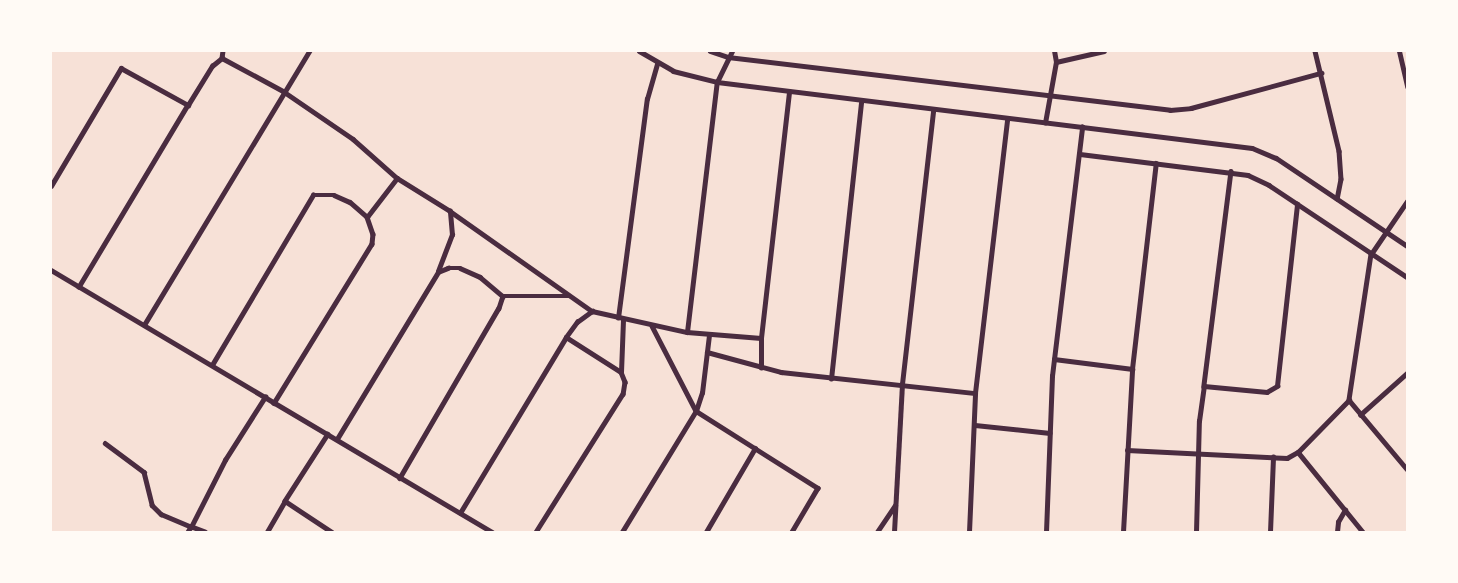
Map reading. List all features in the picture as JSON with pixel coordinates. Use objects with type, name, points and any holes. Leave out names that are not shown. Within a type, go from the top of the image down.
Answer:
[{"type":"street","points":[[79,287],[212,66],[222,58],[223,51]]},
{"type":"street","points":[[144,325],[309,51]]},
{"type":"street","points":[[710,51],[728,57],[1170,110],[1191,108],[1321,73]]},
{"type":"street","points":[[687,332],[717,82],[732,51]]},
{"type":"street","points":[[1045,123],[1056,62],[1054,51]]},
{"type":"street","points":[[1056,62],[1104,51]]},
{"type":"street","points":[[1315,51],[1339,151],[1341,179],[1337,199]]},
{"type":"street","points":[[1399,51],[1407,87]]},
{"type":"street","points":[[643,52],[657,63],[673,71],[717,82],[1252,148],[1276,158],[1407,246]]},
{"type":"street","points":[[222,58],[283,91],[353,139],[397,178],[450,211],[592,311],[651,326],[687,332],[761,338]]},
{"type":"street","points":[[536,532],[623,394],[625,382],[621,372],[620,319],[647,99],[657,63]]},
{"type":"street","points":[[51,186],[121,68],[188,105]]},
{"type":"street","points":[[761,368],[761,338],[789,92]]},
{"type":"street","points":[[831,379],[861,101]]},
{"type":"street","points":[[894,532],[902,384],[933,110]]},
{"type":"street","points":[[969,532],[975,393],[1007,118]]},
{"type":"street","points":[[1046,532],[1054,359],[1082,127]]},
{"type":"street","points":[[1080,154],[1231,171],[1248,175],[1297,204],[1407,277]]},
{"type":"street","points":[[1123,532],[1132,369],[1156,163]]},
{"type":"street","points":[[1196,532],[1204,386],[1231,171]]},
{"type":"street","points":[[367,217],[397,178]]},
{"type":"street","points":[[212,365],[313,195],[334,195],[350,202],[367,217],[373,234],[372,244],[274,403]]},
{"type":"street","points":[[1127,450],[1287,458],[1298,452],[1349,400],[1371,254],[1407,201]]},
{"type":"street","points":[[1204,386],[1267,392],[1277,386],[1297,204]]},
{"type":"street","points":[[337,439],[438,272],[452,235],[450,211]]},
{"type":"street","points":[[438,272],[448,268],[460,268],[480,277],[503,296],[569,296]]},
{"type":"street","points":[[51,270],[492,532]]},
{"type":"street","points":[[400,478],[499,308],[503,296]]},
{"type":"street","points":[[460,513],[566,337],[577,322],[592,311]]},
{"type":"street","points":[[651,326],[696,411],[818,488],[792,532]]},
{"type":"street","points":[[622,532],[696,411],[702,393],[708,335]]},
{"type":"street","points":[[566,337],[621,372]]},
{"type":"street","points":[[707,352],[761,368],[831,379],[902,384],[975,393]]},
{"type":"street","points":[[1054,359],[1132,369]]},
{"type":"street","points":[[1360,415],[1407,373]]},
{"type":"street","points":[[188,532],[225,460],[265,397]]},
{"type":"street","points":[[1349,400],[1407,469]]},
{"type":"street","points":[[975,425],[1050,433]]},
{"type":"street","points":[[267,532],[328,434]]},
{"type":"street","points":[[105,443],[144,472],[147,494],[156,509],[205,532]]},
{"type":"street","points":[[706,532],[755,448]]},
{"type":"street","points":[[1298,452],[1364,532]]},
{"type":"street","points":[[1270,532],[1273,457]]},
{"type":"street","points":[[285,501],[332,532]]},
{"type":"street","points":[[877,532],[895,505]]},
{"type":"street","points":[[1337,532],[1338,522],[1345,510]]}]
